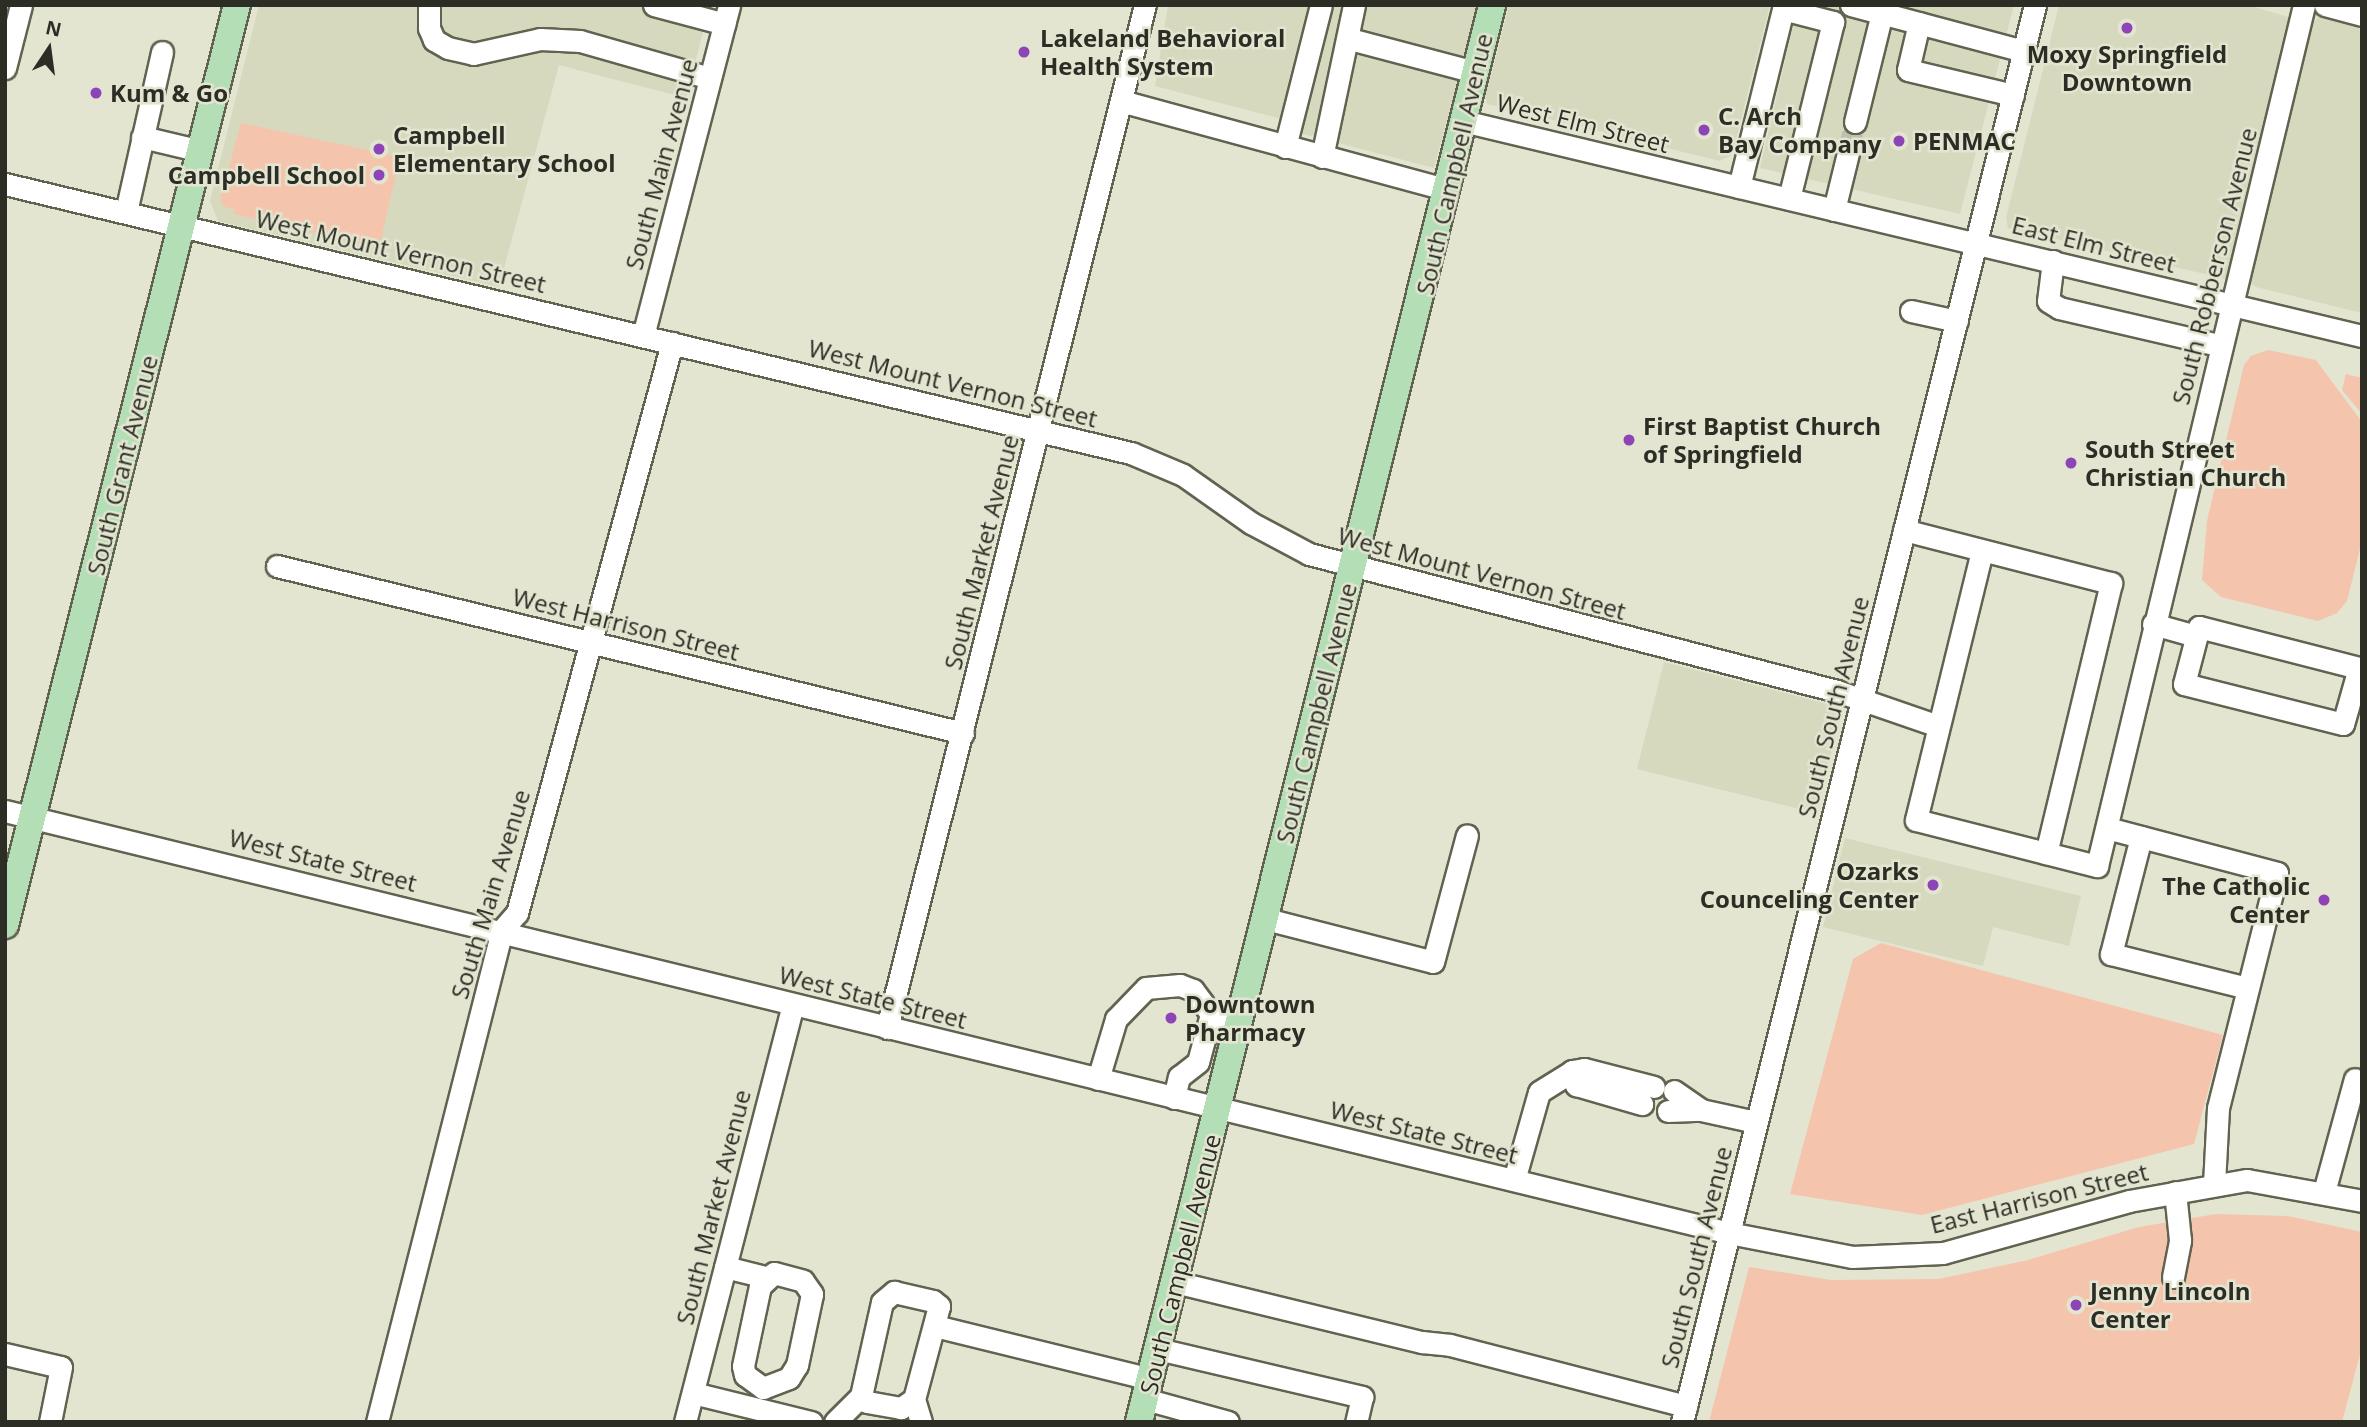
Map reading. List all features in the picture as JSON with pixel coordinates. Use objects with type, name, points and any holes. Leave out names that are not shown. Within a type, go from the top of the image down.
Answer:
[{"type":"main road","name":"South Grant Avenue","points":[[5,925],[237,5]]},
{"type":"main road","name":"South Campbell Avenue","points":[[1144,1400],[1220,1109],[1405,346],[1420,307],[1442,216],[1444,189],[1492,5]]},
{"type":"street","points":[[5,68],[22,5]]},
{"type":"street","points":[[429,5],[429,28],[435,40],[473,54],[561,39],[710,78]]},
{"type":"street","points":[[654,5],[727,14]]},
{"type":"street","name":"South Market Avenue","points":[[887,1028],[1145,5]]},
{"type":"street","points":[[1285,147],[1321,5]]},
{"type":"street","points":[[1322,157],[1350,39],[1354,5]]},
{"type":"street","points":[[1851,5],[2024,51]]},
{"type":"street","name":"South South Avenue","points":[[1684,1414],[2035,5]]},
{"type":"street","name":"South Robberson Avenue","points":[[2046,853],[2098,866],[2153,624],[2233,306],[2304,5]]},
{"type":"street","points":[[2325,5],[2362,15]]},
{"type":"street","points":[[1739,187],[1783,7],[1833,22],[1789,199]]},
{"type":"street","points":[[1855,122],[1882,13]]},
{"type":"street","name":"South Main Avenue","points":[[643,336],[727,14]]},
{"type":"street","points":[[1919,23],[1908,70],[2013,95]]},
{"type":"street","points":[[1350,39],[1475,72]]},
{"type":"street","points":[[126,212],[162,51]]},
{"type":"street","points":[[1121,101],[1444,189]]},
{"type":"street","name":"West Elm Street","points":[[1463,121],[1977,242]]},
{"type":"street","points":[[142,137],[201,151]]},
{"type":"street","points":[[1834,210],[1848,153]]},
{"type":"street","name":"West Mount Vernon Street","points":[[5,184],[1038,429],[1157,461],[1281,541],[1352,568],[1837,691],[1862,702],[1938,726]]},
{"type":"street","name":"East Elm Street","points":[[1977,242],[2362,337]]},
{"type":"street","points":[[2053,261],[2048,301],[2059,308],[2222,346]]},
{"type":"street","points":[[1912,311],[1957,321]]},
{"type":"street","name":"South Main Avenue","points":[[377,1422],[502,930],[517,913],[672,343]]},
{"type":"street","points":[[1904,530],[2111,583],[2046,853],[1916,820],[1982,551]]},
{"type":"street","name":"West Harrison Street","points":[[277,566],[963,733]]},
{"type":"street","points":[[2153,624],[2196,635]]},
{"type":"street","points":[[2199,627],[2361,664],[2343,724],[2185,684],[2199,627]]},
{"type":"street","name":"West State Street","points":[[5,811],[502,930],[793,1005],[1729,1233]]},
{"type":"street","points":[[2107,828],[2277,873],[2218,1108],[2214,1185]]},
{"type":"street","points":[[1266,919],[1433,962],[1467,835]]},
{"type":"street","points":[[2141,837],[2111,954],[2247,988]]},
{"type":"street","points":[[1098,1079],[1116,1019],[1146,988],[1180,985],[1193,990],[1211,1014],[1241,1022]]},
{"type":"street","name":"South Market Avenue","points":[[685,1422],[793,1005]]},
{"type":"street","points":[[1174,1098],[1179,1077],[1198,1062],[1211,1014]]},
{"type":"street","points":[[1198,1062],[1229,1069]]},
{"type":"street","points":[[1514,1181],[1539,1093],[1572,1072],[1584,1069],[1659,1098],[1756,1122]]},
{"type":"street","points":[[2324,1192],[2354,1079]]},
{"type":"street","name":"East Harrison Street","points":[[1729,1233],[1852,1258],[1943,1253],[2175,1192],[2247,1180],[2362,1201]]},
{"type":"street","points":[[2173,1277],[2180,1240],[2175,1192]]},
{"type":"street","points":[[725,1267],[765,1277],[774,1273],[803,1281],[813,1294],[797,1365],[789,1378],[761,1399]]},
{"type":"street","points":[[761,1399],[743,1366],[765,1277]]},
{"type":"street","points":[[1175,1282],[1422,1342],[1450,1345],[1684,1414]]},
{"type":"street","points":[[835,1422],[861,1396],[886,1296],[894,1292],[933,1301],[939,1307],[914,1399],[921,1422]]},
{"type":"street","points":[[935,1326],[1144,1400],[1228,1422]]},
{"type":"street","points":[[1157,1349],[1362,1397],[1356,1422]]},
{"type":"street","points":[[5,1354],[61,1367],[50,1422]]},
{"type":"street","points":[[693,1393],[761,1399],[811,1422]]},
{"type":"street","points":[[861,1396],[867,1402],[901,1408],[914,1399]]},
{"type":"shaded area","name":"Campbell Elementary School","points":[[259,5],[710,5],[686,98],[559,65],[499,287],[218,221],[210,201]]},
{"type":"shaded area","name":"Lakeland Behavioral Health System","points":[[1168,5],[1312,5],[1282,119],[1155,86]]},
{"type":"shaded area","points":[[1327,5],[1479,5],[1434,168],[1296,132]]},
{"type":"shaded area","points":[[1509,5],[1770,5],[1732,155],[1720,161],[1487,104],[1483,82],[1491,76]]},
{"type":"shaded area","points":[[1798,5],[2014,5],[1960,214],[1760,168]]},
{"type":"shaded area","points":[[2059,5],[2248,5],[2291,18],[2226,279],[2008,228],[2006,218]]},
{"type":"shaded area","points":[[2319,17],[2357,26],[2362,34],[2362,313],[2256,287],[2249,282],[2310,25]]},
{"type":"shaded area","points":[[241,123],[400,157],[379,248],[234,214],[234,209],[225,207],[220,201]]},
{"type":"shaded area","points":[[2268,350],[2316,360],[2362,422],[2362,541],[2347,601],[2337,613],[2318,621],[2221,597],[2202,580],[2207,521],[2244,365],[2251,356]]},
{"type":"shaded area","points":[[2346,374],[2362,378],[2362,414],[2342,390]]},
{"type":"shaded area","points":[[1664,662],[1839,707],[1841,715],[1816,813],[1637,769]]},
{"type":"shaded area","points":[[1845,838],[2081,896],[2069,946],[1993,927],[1983,966],[1823,927]]},
{"type":"shaded area","points":[[1881,943],[2223,1035],[2194,1144],[1922,1215],[1790,1194],[1853,959]]},
{"type":"shaded area","points":[[2216,1214],[2288,1216],[2362,1232],[2362,1347],[2342,1422],[1709,1422],[1749,1267],[1831,1280],[1939,1279],[2028,1260],[2139,1227]]},
{"type":"tunnel","points":[[1848,153],[1855,122]]},
{"type":"place","name":"Moxy Springfield Downtown","points":[[2127,28]]},
{"type":"place","name":"Lakeland Behavioral Health System","points":[[1024,52]]},
{"type":"place","name":"Kum & Go","points":[[96,93]]},
{"type":"place","name":"C. Arch Bay Company","points":[[1704,130]]},
{"type":"place","name":"PENMAC","points":[[1899,141]]},
{"type":"place","name":"Campbell Elementary School","points":[[379,149]]},
{"type":"place","name":"Campbell School","points":[[379,175]]},
{"type":"place","name":"First Baptist Church of Springfield","points":[[1629,440]]},
{"type":"place","name":"South Street Christian Church","points":[[2071,463]]},
{"type":"place","name":"Ozarks Counceling Center","points":[[1933,885]]},
{"type":"place","name":"The Catholic Center","points":[[2324,900]]},
{"type":"place","name":"Downtown Pharmacy","points":[[1171,1018]]},
{"type":"place","name":"Jenny Lincoln Center","points":[[2076,1305]]}]
